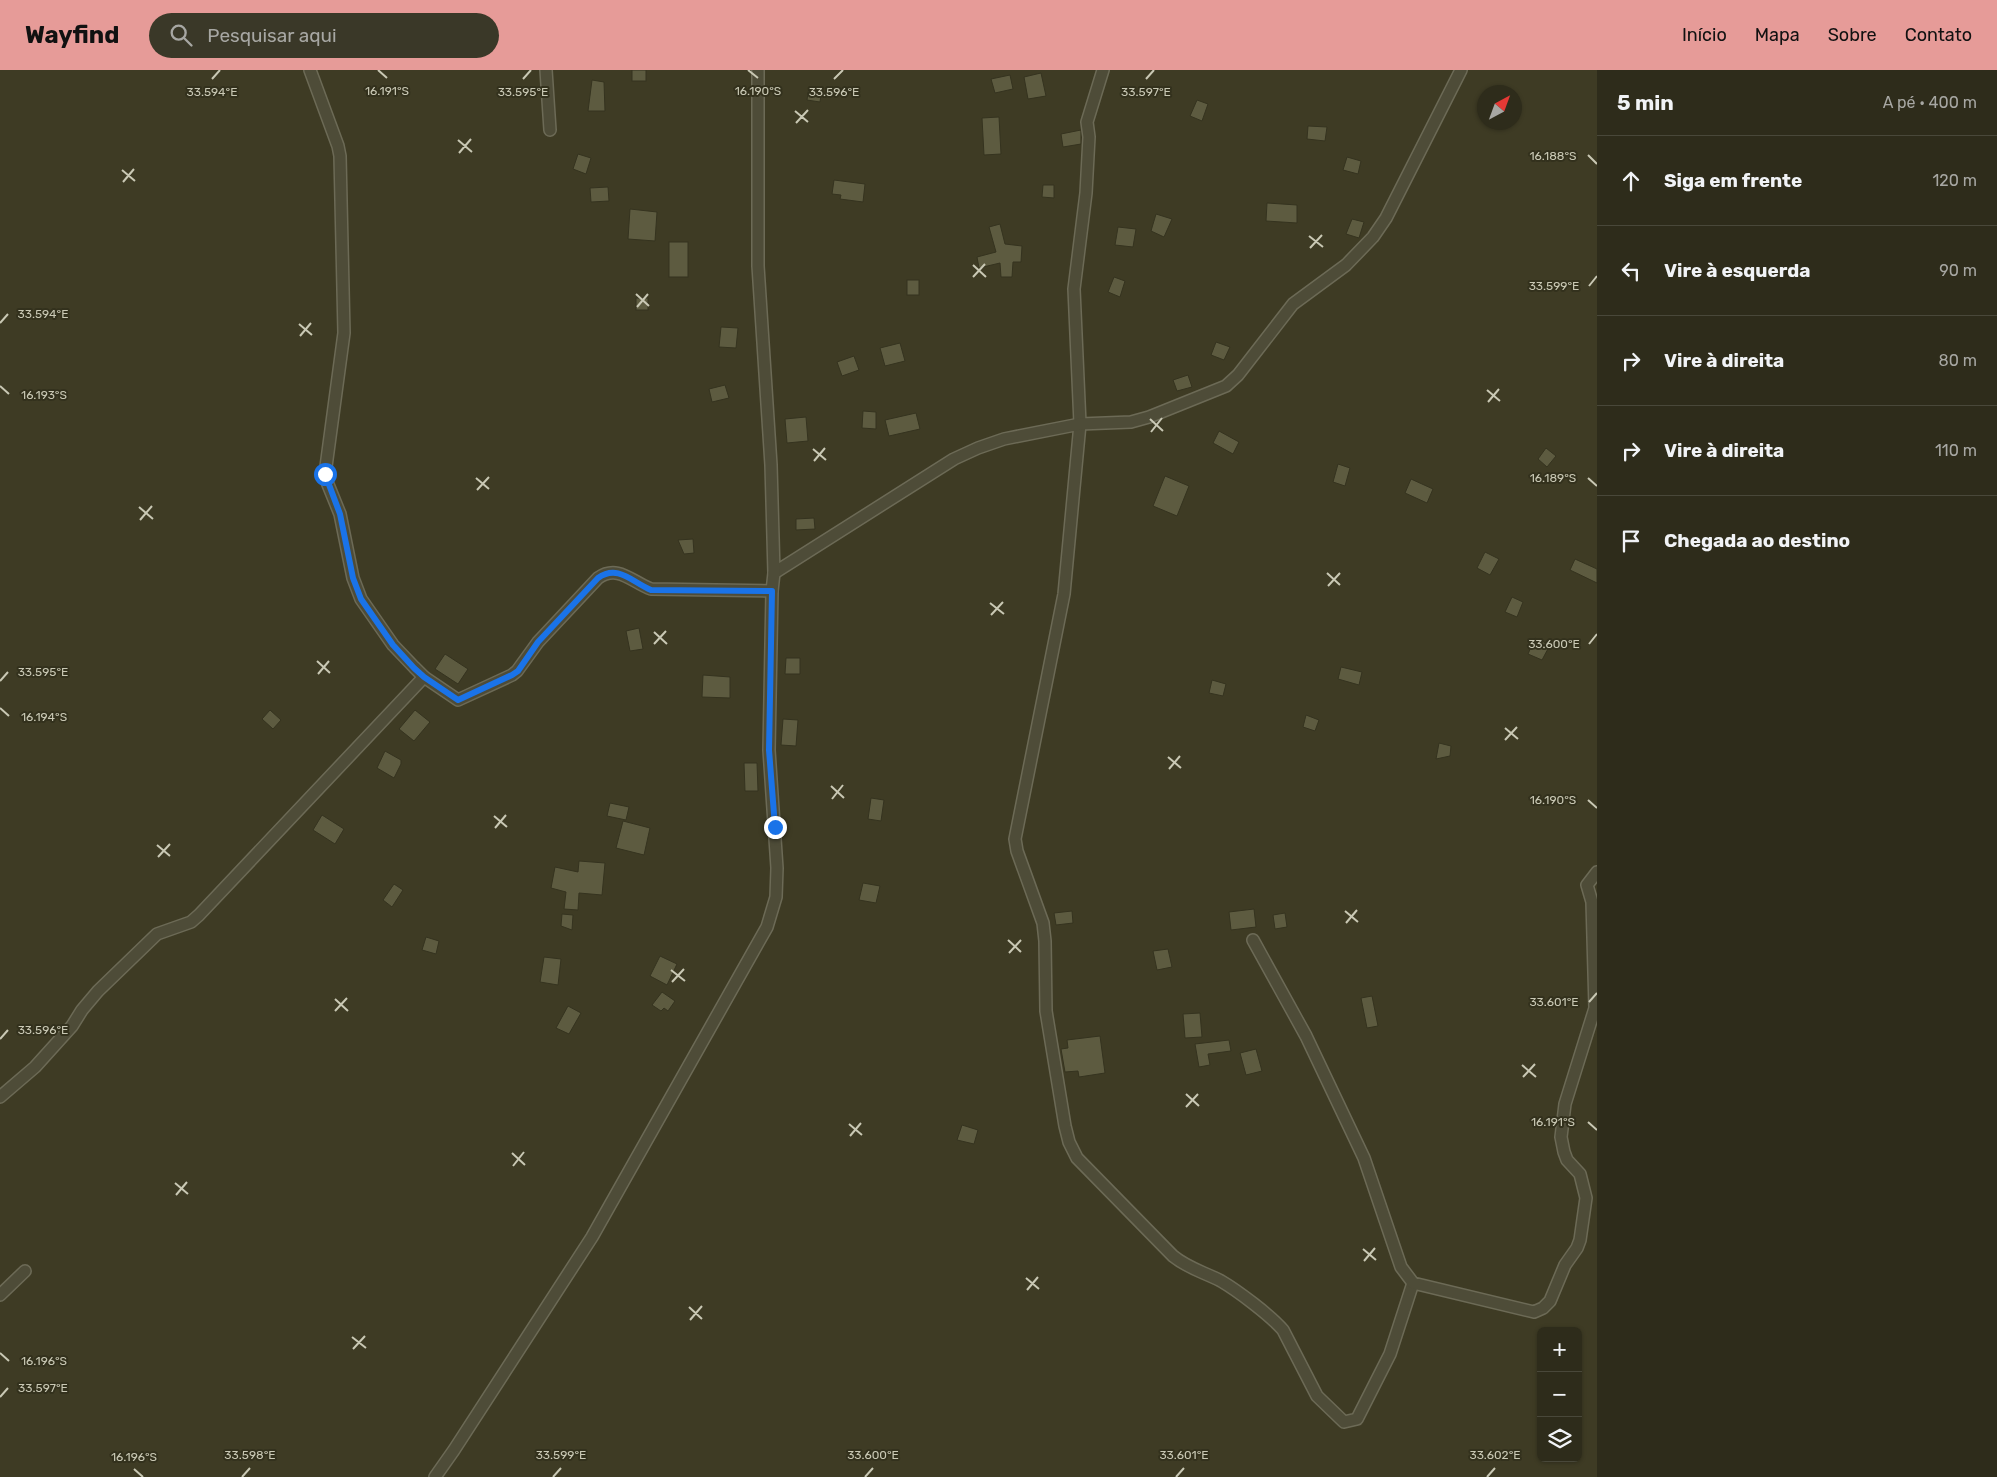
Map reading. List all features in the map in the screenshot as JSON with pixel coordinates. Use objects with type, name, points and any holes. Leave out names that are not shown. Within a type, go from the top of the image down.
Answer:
[{"type":"street","points":[[310,70],[340,156],[344,333],[325,474],[340,514],[353,578],[361,599],[393,645],[424,677],[458,700],[518,671],[538,642],[598,578],[606,573],[614,572],[626,576],[651,590],[772,591]]},
{"type":"street","points":[[546,70],[550,130]]},
{"type":"street","points":[[435,1477],[592,1237],[767,927],[776,897],[777,868],[769,750],[774,573],[771,465],[758,266],[758,70]]},
{"type":"street","points":[[1103,70],[1087,122],[1089,137],[1086,193],[1074,289],[1080,424],[1064,594],[1015,839],[1017,852],[1043,923],[1046,1011],[1069,1142],[1077,1158],[1173,1256],[1186,1266],[1221,1281],[1274,1320],[1282,1330],[1317,1396],[1344,1422],[1357,1419],[1390,1354],[1413,1283]]},
{"type":"street","points":[[774,573],[954,459],[978,448],[1004,439],[1080,424],[1131,422],[1149,417],[1226,386],[1238,375],[1293,304],[1346,265],[1373,237],[1386,218],[1461,70]]},
{"type":"street","points":[[0,1097],[35,1067],[72,1026],[82,1010],[98,991],[157,934],[191,922],[199,915],[424,677]]},
{"type":"street","points":[[1253,940],[1330,1084],[1364,1158],[1401,1267],[1413,1283],[1534,1312],[1543,1308],[1550,1301],[1565,1265],[1577,1248],[1580,1240],[1586,1198],[1580,1174],[1568,1160],[1561,1137],[1565,1104],[1595,1008],[1592,902],[1588,885],[1597,872]]},
{"type":"street","points":[[0,1295],[26,1271]]},
{"type":"building","points":[[632,70],[646,70],[646,81],[632,81]]},
{"type":"building","points":[[1041,73],[1046,96],[1028,99],[1024,77]]},
{"type":"building","points":[[1010,75],[1013,89],[995,93],[991,79]]},
{"type":"building","points":[[592,80],[604,82],[605,111],[588,111]]},
{"type":"building","points":[[809,87],[822,88],[820,102],[807,100]]},
{"type":"building","points":[[1197,100],[1208,104],[1202,121],[1190,116]]},
{"type":"building","points":[[999,117],[1001,154],[984,155],[982,118]]},
{"type":"building","points":[[1308,126],[1327,127],[1325,141],[1307,139]]},
{"type":"building","points":[[1081,130],[1081,144],[1063,147],[1061,134]]},
{"type":"building","points":[[578,154],[591,158],[586,174],[573,169]]},
{"type":"building","points":[[1347,157],[1361,161],[1358,174],[1343,170]]},
{"type":"building","points":[[834,180],[865,184],[863,202],[840,199],[841,195],[832,194]]},
{"type":"building","points":[[1043,185],[1054,185],[1054,198],[1042,197]]},
{"type":"building","points":[[608,187],[609,201],[591,202],[590,188]]},
{"type":"building","points":[[1267,203],[1297,205],[1297,223],[1266,221]]},
{"type":"building","points":[[630,209],[657,212],[655,241],[628,239]]},
{"type":"building","points":[[1156,214],[1172,219],[1164,237],[1151,231]]},
{"type":"building","points":[[1352,219],[1364,222],[1359,238],[1346,234]]},
{"type":"building","points":[[1000,224],[1005,244],[1022,246],[1021,262],[1013,262],[1012,277],[1001,277],[1000,263],[979,268],[977,257],[996,252],[989,227]]},
{"type":"building","points":[[1118,227],[1136,229],[1133,247],[1115,245]]},
{"type":"building","points":[[669,242],[688,242],[688,277],[669,277]]},
{"type":"building","points":[[1114,277],[1125,281],[1120,297],[1108,292]]},
{"type":"building","points":[[907,280],[919,280],[919,295],[907,295]]},
{"type":"building","points":[[636,298],[648,298],[648,310],[636,310]]},
{"type":"building","points":[[721,327],[738,328],[736,348],[719,347]]},
{"type":"building","points":[[1216,342],[1230,347],[1224,360],[1211,355]]},
{"type":"building","points":[[900,343],[905,361],[885,366],[880,348]]},
{"type":"building","points":[[854,356],[859,370],[842,376],[837,362]]},
{"type":"building","points":[[1188,375],[1192,387],[1177,391],[1173,380]]},
{"type":"building","points":[[725,385],[729,398],[712,402],[709,389]]},
{"type":"building","points":[[863,411],[876,412],[876,429],[862,428]]},
{"type":"building","points":[[916,413],[920,429],[889,436],[885,420]]},
{"type":"building","points":[[806,417],[808,441],[787,443],[785,419]]},
{"type":"building","points":[[1219,431],[1239,442],[1233,454],[1213,443]]},
{"type":"building","points":[[1546,448],[1556,456],[1547,467],[1538,459]]},
{"type":"building","points":[[1338,464],[1350,468],[1345,486],[1333,482]]},
{"type":"building","points":[[1165,476],[1189,486],[1177,516],[1153,506]]},
{"type":"building","points":[[1411,479],[1433,489],[1427,503],[1405,493]]},
{"type":"building","points":[[814,518],[815,529],[796,530],[796,519]]},
{"type":"building","points":[[693,539],[694,553],[684,554],[678,540]]},
{"type":"building","points":[[1485,552],[1499,559],[1490,575],[1477,568]]},
{"type":"building","points":[[1575,559],[1597,569],[1597,583],[1570,570]]},
{"type":"building","points":[[1512,597],[1523,602],[1517,617],[1505,612]]},
{"type":"building","points":[[639,628],[643,649],[630,651],[626,631]]},
{"type":"building","points":[[1535,638],[1550,645],[1542,660],[1528,654]]},
{"type":"building","points":[[445,654],[468,669],[458,684],[435,669]]},
{"type":"building","points":[[786,658],[800,658],[800,674],[785,674]]},
{"type":"building","points":[[1341,667],[1362,672],[1359,685],[1338,679]]},
{"type":"building","points":[[703,675],[730,677],[730,698],[702,697]]},
{"type":"building","points":[[1212,680],[1226,684],[1223,696],[1209,693]]},
{"type":"building","points":[[270,710],[281,720],[273,729],[262,719]]},
{"type":"building","points":[[415,710],[430,722],[414,741],[399,729]]},
{"type":"building","points":[[1306,715],[1319,720],[1315,731],[1303,727]]},
{"type":"building","points":[[783,719],[798,720],[796,746],[781,745]]},
{"type":"building","points":[[1439,743],[1451,746],[1450,756],[1436,759]]},
{"type":"building","points":[[385,751],[401,760],[394,778],[377,768]]},
{"type":"building","points":[[744,763],[757,763],[758,791],[745,791]]},
{"type":"building","points":[[871,798],[884,800],[881,821],[868,819]]},
{"type":"building","points":[[610,803],[629,807],[626,820],[607,816]]},
{"type":"building","points":[[322,815],[344,829],[335,844],[313,830]]},
{"type":"building","points":[[623,821],[650,828],[644,855],[616,848]]},
{"type":"building","points":[[579,861],[605,863],[602,895],[579,893],[578,910],[564,909],[566,892],[551,888],[555,867],[578,872]]},
{"type":"building","points":[[863,883],[880,886],[876,903],[859,900]]},
{"type":"building","points":[[394,884],[403,890],[392,907],[383,900]]},
{"type":"building","points":[[1254,909],[1256,927],[1231,930],[1229,912]]},
{"type":"building","points":[[1072,911],[1073,923],[1056,925],[1054,913]]},
{"type":"building","points":[[1285,913],[1287,927],[1275,929],[1273,915]]},
{"type":"building","points":[[562,914],[573,915],[572,930],[561,926]]},
{"type":"building","points":[[426,937],[439,941],[436,954],[422,950]]},
{"type":"building","points":[[1168,949],[1172,967],[1157,970],[1153,951]]},
{"type":"building","points":[[660,956],[677,964],[667,985],[650,976]]},
{"type":"building","points":[[544,957],[561,959],[558,985],[540,982]]},
{"type":"building","points":[[662,992],[675,1001],[668,1011],[664,1008],[661,1011],[652,1005]]},
{"type":"building","points":[[1372,996],[1378,1026],[1367,1028],[1361,998]]},
{"type":"building","points":[[568,1006],[581,1013],[569,1034],[556,1028]]},
{"type":"building","points":[[1200,1013],[1202,1037],[1185,1038],[1183,1014]]},
{"type":"building","points":[[1100,1036],[1105,1073],[1079,1077],[1078,1071],[1065,1072],[1061,1049],[1068,1048],[1067,1040]]},
{"type":"building","points":[[1229,1040],[1231,1051],[1208,1054],[1210,1065],[1199,1067],[1195,1044]]},
{"type":"building","points":[[1256,1049],[1262,1071],[1246,1075],[1240,1053]]},
{"type":"building","points":[[962,1125],[978,1130],[974,1144],[957,1140]]},
{"type":"route","points":[[325,474],[338,507],[353,578],[361,599],[393,645],[414,668],[454,699],[463,699],[518,671],[538,642],[598,578],[606,573],[614,572],[626,576],[651,590],[772,591],[769,750],[775,827]]}]
